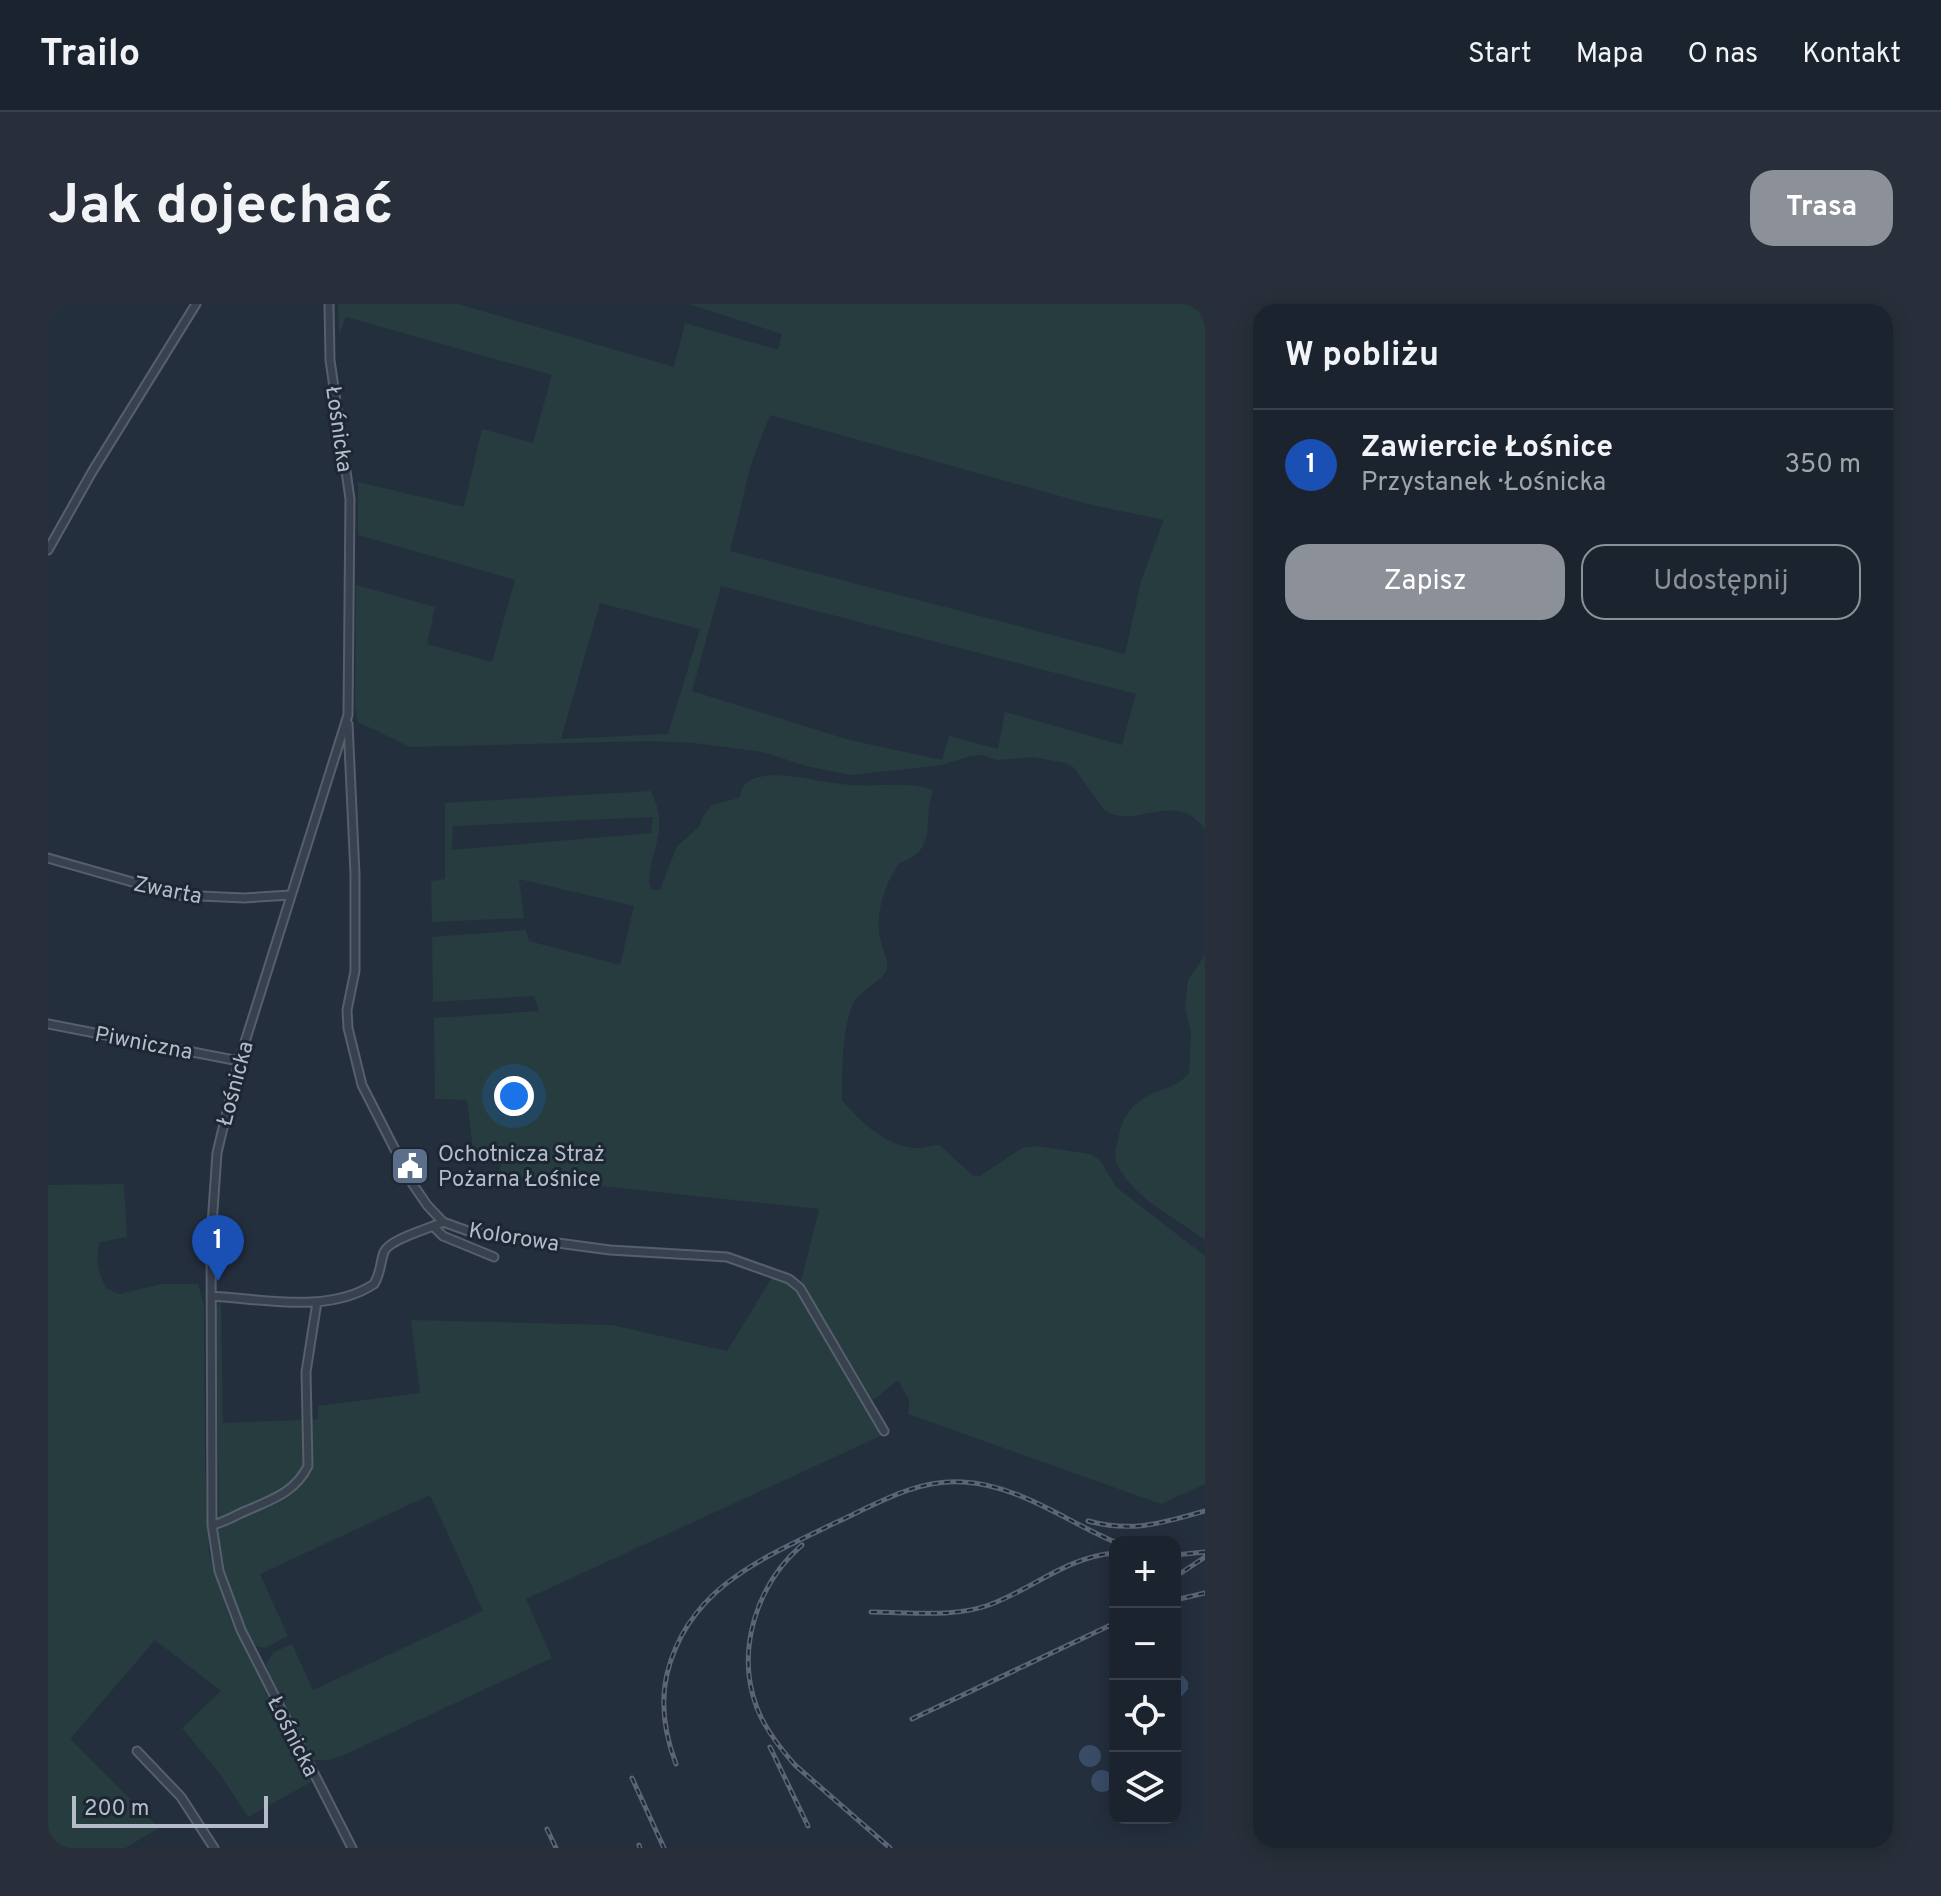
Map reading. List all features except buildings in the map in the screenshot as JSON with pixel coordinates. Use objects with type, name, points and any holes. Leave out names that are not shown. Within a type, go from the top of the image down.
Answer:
[{"type":"street","points":[[48,550],[92,472],[196,304]]},
{"type":"street","name":"Łośnicka","points":[[329,304],[330,360],[350,499],[348,715],[239,1061],[217,1153],[212,1201],[212,1525],[219,1571],[241,1630],[352,1848]]},
{"type":"street","name":"Kolorowa","points":[[348,715],[355,874],[355,971],[347,1010],[352,1054],[362,1085],[412,1183],[443,1222],[486,1234],[610,1250],[727,1257],[789,1279],[800,1288],[884,1431]]},
{"type":"street","name":"Zwarta","points":[[48,858],[178,895],[244,898],[291,895]]},
{"type":"street","name":"Piwniczna","points":[[48,1024],[239,1061]]},
{"type":"street","points":[[211,1296],[317,1302],[340,1298],[370,1287],[378,1278],[383,1254],[389,1245],[443,1222]]},
{"type":"street","points":[[434,1227],[443,1236],[494,1257]]},
{"type":"street","points":[[212,1525],[283,1495],[304,1475],[308,1466],[306,1372],[317,1302]]},
{"type":"street","points":[[137,1751],[181,1797],[214,1848]]},
{"type":"green space","points":[[338,304],[458,304],[674,367],[685,323],[778,350],[782,334],[689,304],[1205,304],[1205,829],[1193,817],[1181,812],[1129,816],[1104,810],[1073,767],[1033,757],[997,760],[981,755],[970,756],[942,765],[851,775],[806,766],[763,752],[694,743],[650,741],[410,747],[358,722],[355,707],[356,585],[435,607],[427,644],[492,662],[515,580],[358,535],[358,482],[464,507],[482,429],[533,443],[552,375],[346,317],[339,335]],"holes":[[[770,415],[1088,504],[1164,520],[1141,581],[1125,654],[730,551],[751,464]],[[721,586],[1136,694],[1122,745],[1005,712],[998,749],[949,736],[942,760],[849,740],[692,691]],[[600,603],[700,629],[668,734],[561,739]]]},
{"type":"green space","points":[[775,775],[851,785],[913,786],[933,790],[924,843],[920,851],[899,863],[882,899],[879,928],[887,968],[857,998],[850,1012],[844,1050],[842,1100],[867,1126],[887,1139],[909,1147],[940,1145],[973,1176],[980,1176],[1022,1148],[1037,1146],[1090,1154],[1101,1161],[1116,1187],[1205,1256],[1205,1484],[1161,1504],[908,1414],[909,1400],[898,1380],[873,1400],[801,1282],[819,1209],[499,1175],[503,1151],[473,1150],[467,1100],[435,1099],[434,1018],[539,1011],[534,996],[433,1002],[432,937],[526,930],[529,941],[620,965],[634,906],[519,879],[524,918],[432,922],[431,881],[445,879],[445,803],[651,791],[659,826],[649,880],[651,889],[660,890],[677,846],[698,828],[712,805],[739,798],[747,782]],"holes":[[[653,817],[651,833],[452,850],[453,826]]]},
{"type":"green space","points":[[1205,955],[1205,1240],[1133,1187],[1117,1164],[1115,1155],[1122,1124],[1133,1107],[1143,1098],[1178,1083],[1189,1073],[1191,1033],[1185,1007],[1188,980]]},
{"type":"green space","points":[[124,1184],[127,1237],[100,1242],[99,1271],[106,1288],[119,1294],[162,1284],[198,1284],[204,1305],[209,1552],[230,1619],[311,1782],[248,1817],[220,1774],[182,1728],[221,1691],[155,1640],[70,1739],[159,1828],[125,1848],[56,1848],[48,1833],[48,1185]]},
{"type":"green space","points":[[773,1276],[789,1282],[796,1290],[877,1428],[889,1432],[526,1599],[552,1658],[344,1755],[330,1760],[313,1760],[269,1673],[266,1664],[274,1652],[292,1644],[313,1690],[483,1611],[430,1495],[260,1574],[288,1636],[265,1648],[255,1646],[224,1573],[219,1527],[275,1502],[299,1484],[311,1458],[311,1420],[318,1419],[318,1406],[420,1393],[411,1320],[612,1325],[727,1351]]},
{"type":"green space","points":[[221,1301],[223,1423],[305,1420],[305,1468],[290,1487],[219,1521],[216,1308]]},
{"type":"water","points":[[1181,1676],[1188,1682],[1188,1689],[1182,1696]]},
{"type":"water","points":[[1090,1745],[1098,1748],[1101,1756],[1098,1764],[1090,1767],[1082,1764],[1079,1756],[1082,1748]]},
{"type":"water","points":[[1109,1772],[1109,1790],[1102,1792],[1094,1789],[1091,1781],[1094,1773]]},
{"type":"railway","points":[[676,1764],[666,1731],[664,1697],[667,1674],[677,1644],[692,1618],[711,1597],[733,1578],[783,1548],[898,1494],[946,1482],[984,1485],[1023,1497],[1109,1539]]},
{"type":"railway","points":[[1088,1521],[1133,1526],[1161,1523],[1205,1511]]},
{"type":"railway","points":[[802,1545],[773,1579],[754,1619],[748,1664],[757,1708],[773,1738],[795,1765],[890,1848]]},
{"type":"railway","points":[[1181,1554],[1205,1552]]},
{"type":"railway","points":[[871,1612],[931,1613],[975,1609],[1005,1598],[1065,1567],[1109,1554]]},
{"type":"railway","points":[[1181,1573],[1205,1557]]},
{"type":"railway","points":[[1181,1599],[1205,1593]]},
{"type":"railway","points":[[912,1719],[1109,1626]]},
{"type":"railway","points":[[770,1747],[808,1826]]},
{"type":"railway","points":[[632,1778],[664,1848]]},
{"type":"railway","points":[[547,1829],[556,1848]]},
{"type":"place","name":"Ochotnicza Straż Pożarna Łośnice","points":[[410,1166]]},
{"type":"place","name":"Zawiercie Łośnice","points":[[218,1281]]}]
